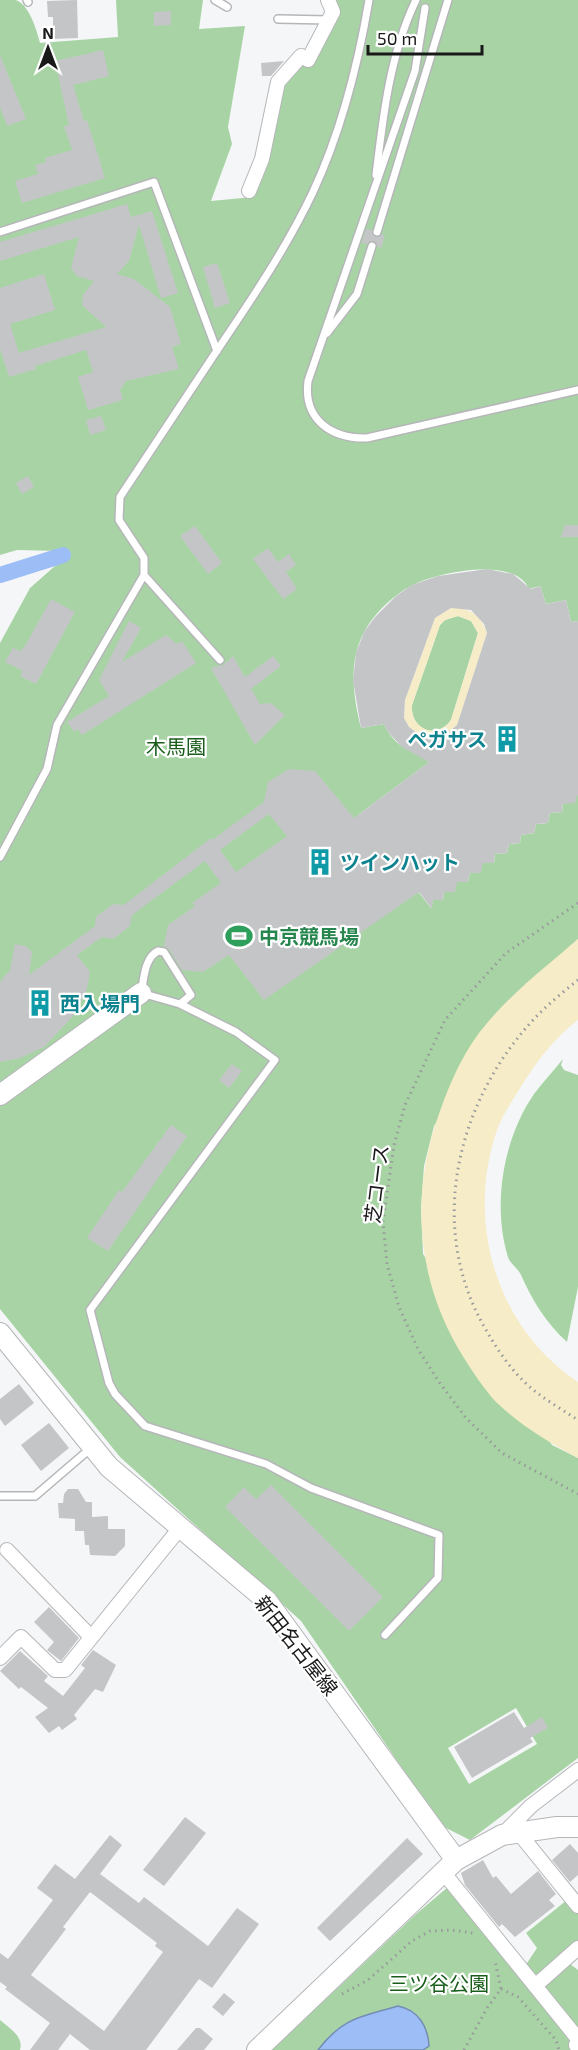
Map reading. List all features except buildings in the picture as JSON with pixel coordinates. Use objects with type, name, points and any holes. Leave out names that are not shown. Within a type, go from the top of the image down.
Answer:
[{"type":"main road","points":[[0,1095],[141,993]]},
{"type":"main road","name":"新田名古屋線","points":[[3,1343],[109,1467],[267,1601],[450,1866]]},
{"type":"main road","points":[[263,2048],[324,1986],[450,1866],[510,1833],[578,1827]]},
{"type":"street","points":[[249,191],[262,159],[279,82],[301,56],[308,60],[333,12],[328,0]]},
{"type":"street","points":[[0,1658],[21,1637],[55,1670],[60,1672],[65,1670],[180,1528]]},
{"type":"street","points":[[7,1550],[92,1637]]},
{"type":"street","points":[[578,1770],[531,1806],[510,1833],[578,1906]]},
{"type":"street","points":[[450,1866],[535,1986],[578,2039],[576,2044],[578,2048]]},
{"type":"street","points":[[535,1986],[578,1948]]},
{"type":"lane","points":[[216,0],[227,8]]},
{"type":"lane","points":[[0,857],[47,769],[57,725],[144,575],[144,558],[119,520],[120,497],[278,259],[313,191],[336,132],[349,89],[369,0]]},
{"type":"lane","points":[[374,190],[384,108],[405,24],[416,0]]},
{"type":"lane","points":[[377,232],[448,0]]},
{"type":"lane","points":[[425,8],[416,71],[308,381],[309,401],[315,416],[336,434],[349,438],[367,438],[578,390]]},
{"type":"lane","points":[[278,19],[329,20]]},
{"type":"lane","points":[[0,232],[154,182],[217,351]]},
{"type":"lane","points":[[323,338],[357,294],[372,246]]},
{"type":"lane","points":[[144,575],[220,660]]},
{"type":"lane","points":[[180,1004],[191,995],[164,952],[152,954],[147,964],[141,993],[180,1004],[236,1032],[275,1060],[90,1310],[109,1383],[115,1394],[146,1426],[266,1464],[310,1488],[439,1535],[438,1578],[385,1635]]},
{"type":"lane","points":[[0,1496],[35,1496],[92,1448]]},
{"type":"path","name":"芝コース","points":[[578,903],[506,953],[445,1020],[405,1105],[394,1144],[383,1222],[387,1264],[399,1307],[418,1349],[439,1382],[466,1418],[502,1453],[578,1494]]},
{"type":"path","points":[[578,980],[534,1020],[506,1055],[484,1088],[467,1128],[457,1176],[453,1223],[459,1262],[469,1296],[486,1330],[507,1361],[535,1392],[578,1420]]},
{"type":"path","points":[[324,1986],[341,1994],[368,1980],[412,1941],[430,1931],[451,1930],[478,1934]]},
{"type":"path","points":[[464,2050],[487,2008],[501,1989],[496,1961],[491,1955]]},
{"type":"path","points":[[501,1989],[518,1997],[556,2040],[559,2050]]},
{"type":"green space","name":"中京競馬場","points":[[0,0],[15,0],[24,6],[32,18],[40,43],[118,37],[116,0],[203,0],[199,29],[245,26],[228,127],[232,144],[211,201],[253,197],[284,85],[303,63],[333,0],[578,0],[578,621],[571,622],[566,600],[546,604],[540,586],[529,589],[521,579],[509,573],[475,570],[439,576],[424,580],[405,590],[389,601],[375,616],[360,641],[354,673],[356,707],[361,728],[384,724],[393,739],[405,748],[419,754],[436,757],[358,815],[431,908],[433,900],[443,900],[444,892],[457,882],[468,882],[470,873],[483,863],[494,863],[495,854],[507,853],[509,844],[520,843],[521,835],[534,833],[536,824],[548,823],[550,813],[562,812],[563,804],[578,794],[578,939],[566,950],[434,1126],[424,1166],[421,1209],[423,1254],[552,1445],[578,1458],[578,1758],[470,1840],[442,1826],[301,1621],[120,1457],[0,1309],[0,643],[30,588],[64,558],[61,551],[17,550],[0,555]],"holes":[[[516,1708],[537,1744],[469,1784],[448,1748]]]},
{"type":"green space","points":[[458,616],[471,621],[478,633],[451,720],[439,730],[432,731],[415,721],[412,705],[440,625],[445,620]]},
{"type":"green space","points":[[563,1059],[561,1065],[564,1070],[578,1075],[578,1287],[567,1342],[540,1311],[519,1272],[509,1260],[501,1216],[503,1173],[515,1131],[534,1094]]},
{"type":"green space","name":"三ツ谷公園","points":[[448,1887],[571,2039],[576,2050],[272,2050],[415,1915]]},
{"type":"green space","points":[[567,1900],[578,1913],[578,1944],[537,1981],[525,1966],[537,1948],[526,1933]]},
{"type":"green space","points":[[570,1964],[578,1970],[578,2030],[544,1986]]},
{"type":"green space","points":[[0,2020],[18,2036],[20,2050],[0,2050]]},
{"type":"sand","points":[[451,608],[464,609],[474,613],[482,621],[487,633],[457,725],[443,737],[424,738],[409,727],[404,718],[405,700],[435,618]],"holes":[[[458,616],[471,621],[478,633],[451,720],[439,730],[426,729],[415,721],[412,705],[440,625],[445,620]]]},
{"type":"sand","points":[[578,939],[578,1020],[540,1058],[501,1120],[488,1168],[485,1203],[487,1238],[495,1272],[509,1304],[527,1333],[550,1360],[578,1382],[578,1458],[535,1433],[505,1410],[487,1392],[464,1358],[448,1330],[436,1300],[428,1270],[421,1208],[430,1145],[448,1090],[465,1054],[498,1011]]},
{"type":"water","points":[[398,2006],[411,2011],[421,2020],[427,2032],[429,2046],[423,2050],[318,2050],[345,2024]]},
{"type":"waterway","points":[[0,575],[63,555]]},
{"type":"place","name":"ペガサス","points":[[507,739]]},
{"type":"place","name":"ツインハット","points":[[320,862]]},
{"type":"place","name":"中京競馬場","points":[[239,936]]},
{"type":"place","name":"西入場門","points":[[40,1003]]},
{"type":"park label","name":"木馬園","points":[[176,746]]}]
